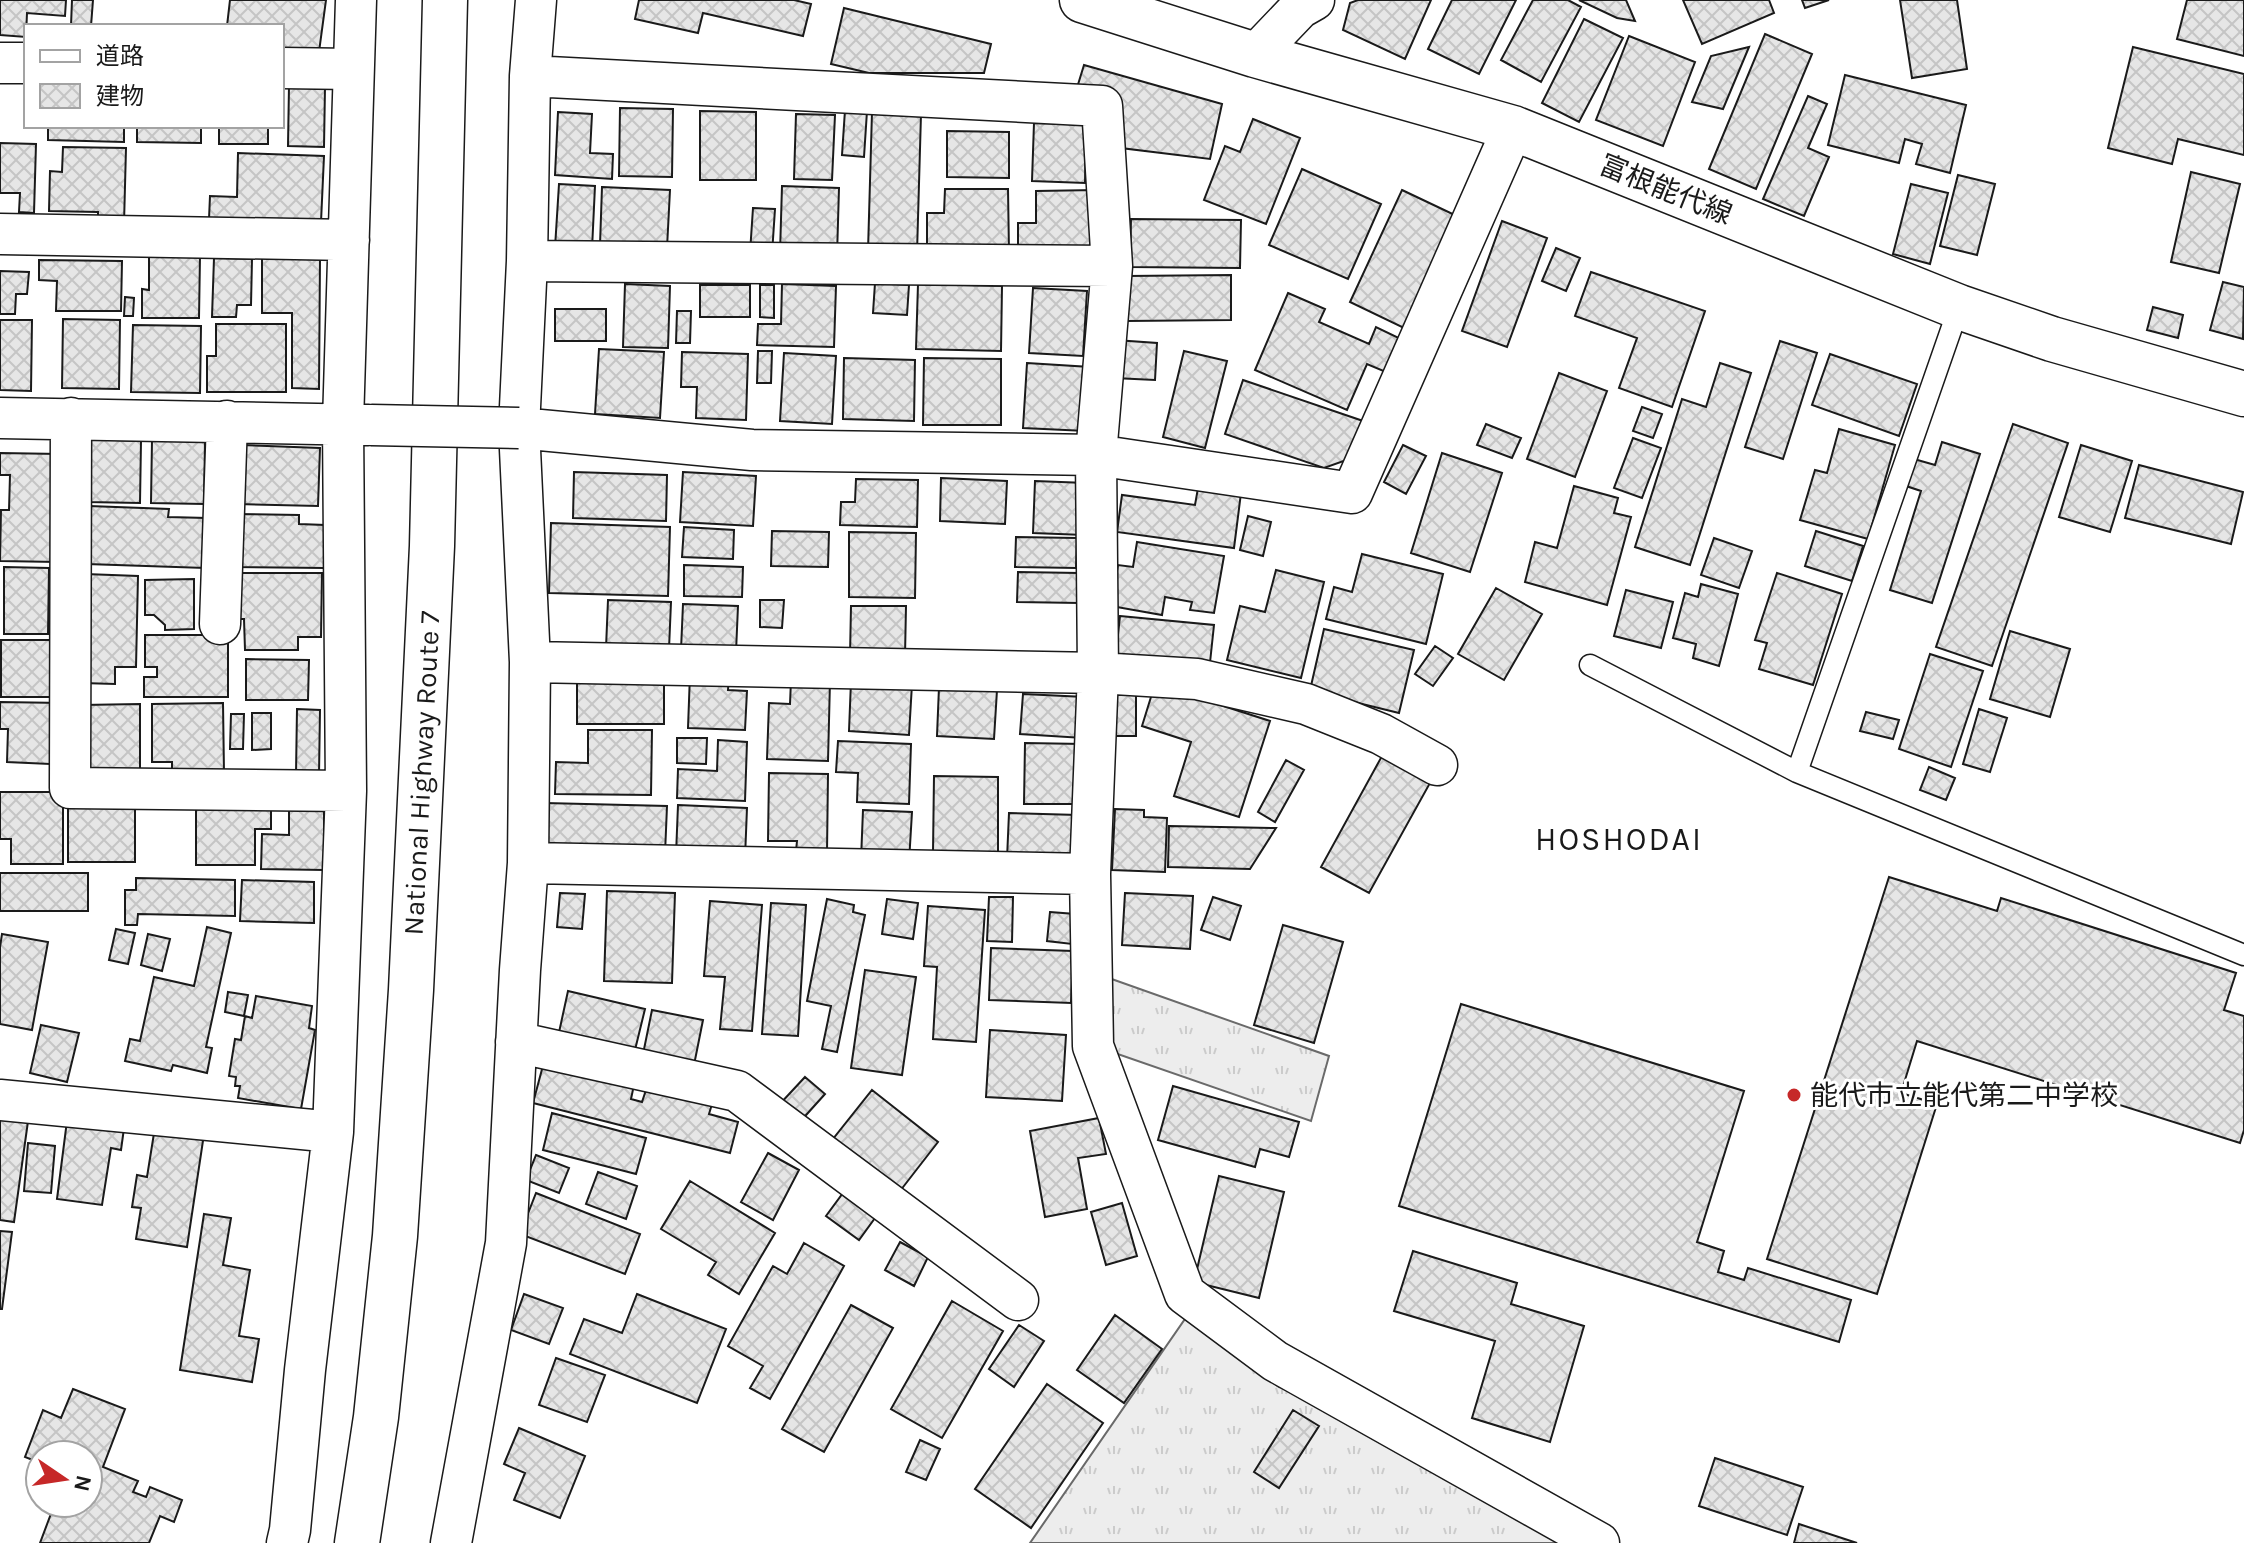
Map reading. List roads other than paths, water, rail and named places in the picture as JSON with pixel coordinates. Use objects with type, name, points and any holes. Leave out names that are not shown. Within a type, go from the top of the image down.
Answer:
[{"type":"main road","name":"National Highway Route 7","points":[[357,1543],[376,1417],[395,1236],[411,990],[432,546],[445,0]]},
{"type":"main road","name":"富根能代線","points":[[1082,0],[1255,55],[1513,128],[1959,307],[2052,339],[2244,394]]},
{"type":"street","points":[[287,1543],[333,1132],[357,424],[349,240],[356,0]]},
{"type":"street","points":[[451,1543],[506,1243],[528,863],[530,662],[519,428],[527,261],[530,76],[536,0]]},
{"type":"street","points":[[1255,55],[1300,8],[1314,0]]},
{"type":"street","points":[[0,63],[24,63]]},
{"type":"street","points":[[284,68],[352,69]]},
{"type":"street","points":[[530,76],[1102,106],[1112,266],[1096,455],[1098,673],[1090,874],[1093,1046],[1185,1294],[1275,1361],[1599,1543]]},
{"type":"street","points":[[0,418],[519,428],[752,450],[1096,455],[1352,493],[1513,128]]},
{"type":"street","points":[[0,234],[349,240]]},
{"type":"street","points":[[527,261],[1112,266]]},
{"type":"street","points":[[71,418],[70,788],[346,791]]},
{"type":"street","points":[[220,624],[227,421]]},
{"type":"street","points":[[530,662],[1098,673],[1197,679],[1306,704],[1381,734],[1437,765]]},
{"type":"street","points":[[528,863],[1090,874]]},
{"type":"street","points":[[516,1042],[737,1091],[1018,1300]]},
{"type":"street","points":[[0,1100],[333,1132]]},
{"type":"lane","points":[[1797,772],[1959,307]]},
{"type":"lane","points":[[1590,665],[1797,772],[2244,955]]},
{"type":"place","name":"能代市立能代第二中学校","points":[[1794,1095]]},
{"type":"district","name":"HOSHODAI","points":[[1619,839]]}]
